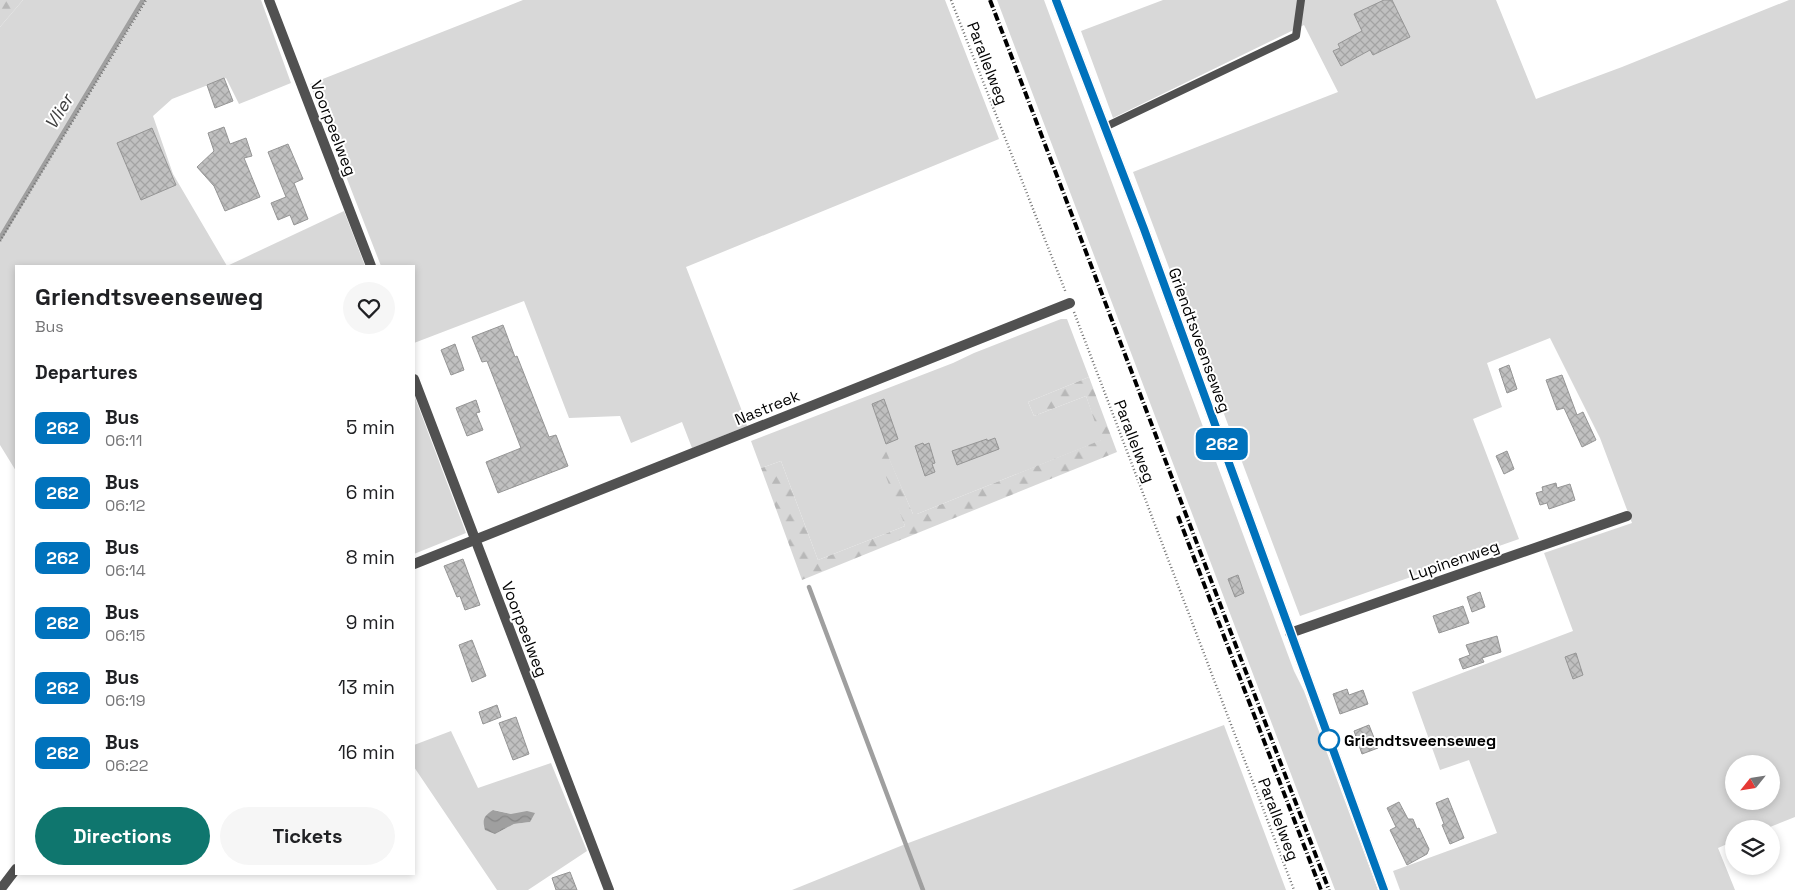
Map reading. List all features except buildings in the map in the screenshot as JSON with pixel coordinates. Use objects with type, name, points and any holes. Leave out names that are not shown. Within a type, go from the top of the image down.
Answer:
[{"type":"street","name":"Voorpeelweg","points":[[270,0],[371,265]]},
{"type":"street","name":"Griendtsveenseweg","points":[[1056,0],[1154,256],[1384,890]]},
{"type":"street","name":"Nastreek","points":[[415,564],[1070,303]]},
{"type":"street","name":"Voorpeelweg","points":[[415,382],[609,890]]},
{"type":"street","name":"Lupinenweg","points":[[1290,633],[1627,516]]},
{"type":"street","points":[[0,890],[15,870]]},
{"type":"lane","points":[[1105,127],[1296,36],[1301,0]]},
{"type":"path","points":[[0,241],[146,0]]},
{"type":"path","name":"Parallelweg","points":[[952,0],[1294,890]]},
{"type":"green space","points":[[0,0],[23,0],[0,27]]},
{"type":"green space","points":[[23,0],[261,0],[291,83],[239,104],[226,78],[172,99],[153,116],[173,174],[226,265],[15,265],[15,469],[0,445],[0,27]]},
{"type":"green space","points":[[523,0],[945,0],[999,139],[686,267],[747,426],[692,448],[682,422],[631,443],[620,416],[569,418],[524,301],[415,343],[415,265],[381,265],[310,84]]},
{"type":"green space","points":[[997,0],[1044,0],[1294,671],[1304,691],[1378,890],[1335,890]]},
{"type":"green space","points":[[1163,0],[1496,0],[1536,99],[1622,67],[1789,0],[1795,0],[1795,817],[1780,823],[1780,820],[1725,820],[1725,845],[1718,848],[1725,865],[1725,875],[1729,875],[1735,890],[1400,890],[1393,871],[1497,833],[1469,760],[1440,770],[1412,692],[1573,631],[1544,553],[1632,523],[1600,438],[1550,338],[1487,363],[1502,407],[1473,419],[1519,539],[1300,616],[1133,172],[1338,92],[1304,25],[1113,118],[1081,31]]},
{"type":"green space","points":[[344,211],[365,265],[229,265]]},
{"type":"green space","points":[[1061,319],[1067,319],[1089,377],[1028,402],[1034,416],[1086,396],[1102,440],[917,514],[913,514],[886,452],[897,503],[905,526],[818,560],[781,461],[761,468],[751,441]]},
{"type":"green space","points":[[1089,377],[1117,452],[802,580],[761,468],[781,461],[818,560],[905,526],[878,456],[886,451],[913,514],[917,514],[1101,440],[1086,396],[1034,416],[1028,402]]},
{"type":"green space","points":[[415,398],[466,533],[415,554]]},
{"type":"green space","points":[[1224,725],[1286,890],[792,890],[903,845]]},
{"type":"green space","points":[[451,731],[478,788],[551,763],[587,851],[528,890],[497,890],[415,768],[415,745]],"holes":[[[494,810],[511,814],[530,822],[514,824],[495,834]]]},
{"type":"water","points":[[493,810],[511,814],[527,811],[535,813],[530,822],[514,824],[495,834],[485,830],[484,823],[486,816]]},
{"type":"waterway","name":"Vlier","points":[[0,238],[143,0]]},
{"type":"waterway","points":[[809,587],[923,890]]},
{"type":"railway","points":[[990,0],[1329,890]]},
{"type":"railway","points":[[1178,516],[1321,890]]},
{"type":"bus line","name":"262","points":[[1056,0],[1144,229],[1384,890]]},
{"type":"place","name":"Griendtsveenseweg","points":[[1329,740]]}]
